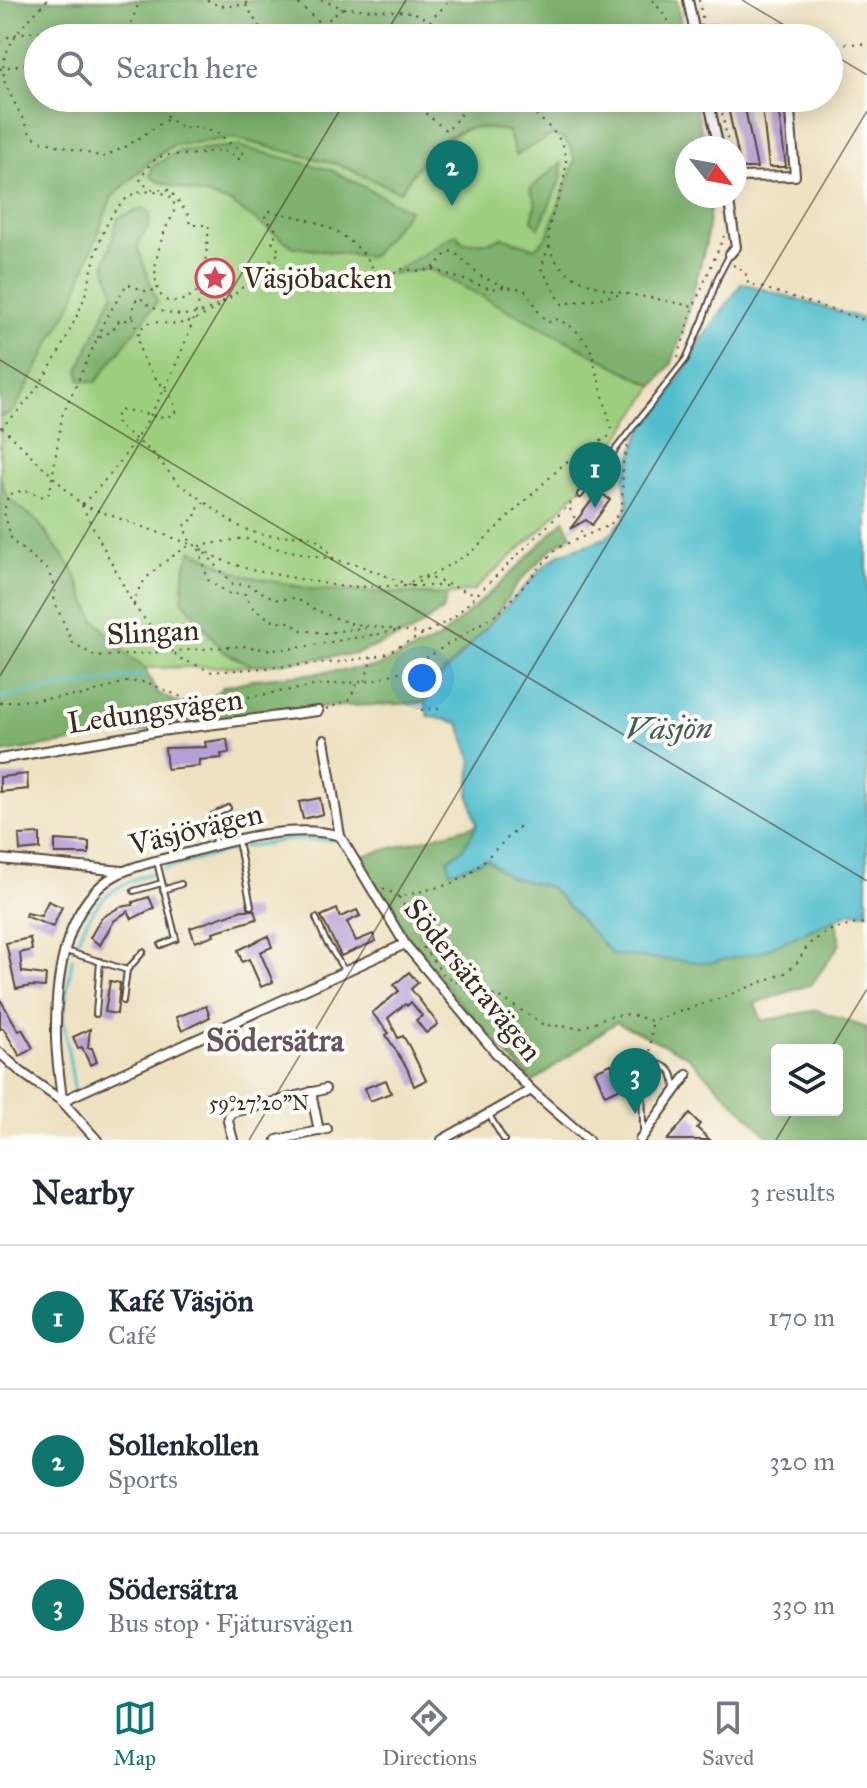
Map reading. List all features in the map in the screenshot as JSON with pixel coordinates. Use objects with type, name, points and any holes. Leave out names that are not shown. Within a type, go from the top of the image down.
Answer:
[{"type":"street","points":[[688,0],[693,24]]},
{"type":"street","points":[[711,112],[716,136]]},
{"type":"street","points":[[747,177],[795,176],[790,112]]},
{"type":"street","points":[[730,208],[736,247],[730,254]]},
{"type":"street","name":"Ledungsvägen","points":[[0,759],[160,731],[318,711]]},
{"type":"street","name":"Södersätravägen","points":[[324,740],[340,836],[405,944],[495,1052],[531,1090],[588,1140]]},
{"type":"street","name":"Väsjövägen","points":[[62,1101],[55,1029],[60,978],[69,936],[80,912],[97,890],[122,871],[237,839],[317,832],[340,836]]},
{"type":"street","points":[[0,859],[122,871]]},
{"type":"street","points":[[62,1101],[405,944]]},
{"type":"street","points":[[0,1053],[62,1101],[97,1140]]},
{"type":"street","points":[[642,1138],[687,1075]]},
{"type":"street","points":[[233,1140],[228,1121],[230,1113],[325,1089]]},
{"type":"street","points":[[442,1140],[531,1090]]},
{"type":"street","points":[[277,1140],[323,1130],[311,1092]]},
{"type":"lane","points":[[580,495],[686,359],[730,254]]},
{"type":"lane","points":[[215,845],[212,816],[228,808]]},
{"type":"lane","points":[[237,839],[251,906]]},
{"type":"lane","points":[[157,862],[176,939],[161,945]]},
{"type":"lane","points":[[134,891],[162,883]]},
{"type":"lane","points":[[163,890],[181,884]]},
{"type":"lane","points":[[316,918],[345,972]]},
{"type":"lane","points":[[66,951],[127,970]]},
{"type":"lane","points":[[123,1001],[127,970],[143,952]]},
{"type":"lane","points":[[96,1014],[100,961]]},
{"type":"lane","points":[[642,1138],[645,1076],[650,1068],[659,1064],[669,1067],[674,1074],[675,1092]]},
{"type":"lane","points":[[489,1115],[504,1140]]},
{"type":"path","points":[[25,24],[47,0]]},
{"type":"path","points":[[131,24],[140,0]]},
{"type":"path","points":[[207,0],[213,4],[246,4],[254,0]]},
{"type":"path","points":[[283,0],[300,5],[321,24]]},
{"type":"path","points":[[321,0],[343,8],[413,12],[435,24]]},
{"type":"path","points":[[430,21],[450,0]]},
{"type":"path","points":[[653,0],[671,24]]},
{"type":"path","points":[[699,0],[704,24]]},
{"type":"path","points":[[246,4],[258,24]]},
{"type":"path","points":[[323,24],[343,8]]},
{"type":"path","points":[[24,25],[16,34],[1,69],[5,84],[31,135],[41,141],[103,157],[127,146],[169,119]]},
{"type":"path","points":[[0,41],[24,34]]},
{"type":"path","points":[[843,43],[867,44]]},
{"type":"path","points":[[1,69],[24,64]]},
{"type":"path","points":[[81,504],[100,487],[150,415],[195,320],[203,286],[209,225],[190,225],[188,215],[170,190],[150,189],[140,181],[151,163],[168,153],[229,151],[239,159],[243,154],[239,148],[225,141],[221,134],[197,127],[183,128],[165,112]]},
{"type":"path","points":[[424,112],[447,131],[463,112]]},
{"type":"path","points":[[532,112],[559,136],[565,152],[564,173],[541,268],[562,304],[623,294]]},
{"type":"path","points":[[722,112],[727,136]]},
{"type":"path","points":[[203,286],[190,298],[179,302],[165,300],[158,289],[155,267],[175,209],[174,202],[168,194],[135,192],[108,219],[80,310],[37,389],[1,428],[81,504],[134,606],[179,658],[212,672],[340,662],[383,655],[452,619],[580,495]]},
{"type":"path","points":[[139,336],[147,323],[174,324],[195,320],[232,297],[273,261],[280,252],[272,242],[277,231],[265,217],[271,211],[324,223],[342,234],[365,255],[377,277],[383,280],[402,269],[432,269],[491,289],[524,289],[543,318],[549,322],[558,319],[566,322],[590,347],[613,434],[565,463],[469,554],[411,586],[356,564],[270,547],[244,538],[199,547]]},
{"type":"path","points":[[675,364],[694,306],[725,234]]},
{"type":"path","points":[[549,245],[568,274],[607,292],[694,306]]},
{"type":"path","points":[[432,269],[448,252],[453,251],[482,277],[505,287]]},
{"type":"path","points":[[730,254],[733,265],[745,271],[748,283],[867,321]]},
{"type":"path","points":[[53,477],[62,416],[102,325],[127,284],[148,292],[158,289]]},
{"type":"path","points":[[203,286],[232,297]]},
{"type":"path","points":[[232,297],[202,313],[154,310],[140,297],[134,302],[132,316],[144,363],[173,398],[175,414],[167,418],[129,410],[119,411],[115,420],[136,437],[179,484],[234,524],[257,534],[311,537],[324,543],[336,562]]},
{"type":"path","points":[[97,339],[112,331],[119,321],[132,316]]},
{"type":"path","points":[[0,703],[86,695],[125,682],[146,682],[200,705],[315,686],[364,682],[410,668],[501,611],[557,548],[610,525],[622,508],[623,463],[628,445]]},
{"type":"path","name":"Slingan","points":[[53,477],[53,487],[44,497],[24,490],[8,495],[2,513],[12,541],[48,570],[55,590],[53,598],[72,642],[96,657],[243,646],[270,650],[296,648],[401,630]]},
{"type":"path","points":[[204,501],[196,510],[195,519],[187,522],[184,528],[190,541],[233,584],[247,585],[278,600],[295,598],[349,623],[426,634]]},
{"type":"path","points":[[81,504],[199,547],[237,565],[302,581],[344,587],[452,586]]},
{"type":"path","points":[[569,507],[583,537]]},
{"type":"path","points":[[134,606],[135,594],[142,584],[166,560],[191,544]]},
{"type":"path","points":[[199,547],[208,580],[230,594],[245,594],[252,607],[275,622],[290,622],[300,630],[316,634],[376,626]]},
{"type":"path","points":[[430,576],[468,592],[480,593]]},
{"type":"path","points":[[364,682],[372,657]]},
{"type":"path","points":[[318,711],[349,700],[358,682]]},
{"type":"path","points":[[421,710],[445,708]]},
{"type":"path","points":[[399,897],[451,884],[469,875],[520,826]]},
{"type":"path","points":[[369,884],[385,888],[399,897],[418,929],[423,947],[444,975],[469,989],[502,998],[544,1025],[582,1028],[606,1017],[629,1014],[652,1021],[785,973],[796,964],[809,944],[828,931],[867,924]]},
{"type":"path","points":[[650,1068],[652,1021]]},
{"type":"green space","points":[[0,0],[677,0],[681,24],[24,24],[24,112],[697,112],[702,136],[675,136],[675,208],[710,208],[706,243],[683,330],[672,363],[654,386],[429,269],[390,274],[456,234],[463,243],[490,242],[502,237],[534,248],[547,237],[575,161],[564,139],[552,135],[516,155],[508,131],[474,128],[458,131],[429,153],[400,192],[337,164],[234,138],[173,145],[148,163],[111,198],[72,303],[14,411],[0,418]]},
{"type":"green space","points":[[471,127],[508,131],[516,155],[552,135],[564,139],[571,148],[575,161],[547,237],[534,249],[502,237],[490,242],[463,243],[456,235],[392,274],[429,268],[654,386],[599,467],[542,529],[474,590],[447,595],[315,590],[242,575],[192,550],[182,599],[224,652],[253,666],[145,668],[126,654],[94,619],[73,570],[38,522],[7,497],[0,477],[0,418],[14,410],[72,303],[111,198],[148,163],[173,145],[234,138],[337,164],[400,192],[430,153]],"holes":[[[157,181],[373,194],[409,210],[371,257],[294,247],[232,203]],[[150,213],[149,224],[137,246],[157,302],[80,369]]]},
{"type":"green space","points":[[238,146],[331,170],[409,210],[371,257],[294,247],[231,203],[157,181],[150,176],[152,167],[179,151]]},
{"type":"green space","points":[[562,162],[561,178],[539,228],[532,220],[536,202],[530,189]]},
{"type":"green space","points":[[144,208],[150,213],[149,224],[137,246],[157,302],[96,382],[80,380],[79,369],[114,292],[105,265],[118,218]]},
{"type":"green space","points":[[0,477],[7,497],[38,522],[73,570],[94,619],[126,654],[145,668],[156,692],[181,705],[201,708],[223,687],[255,679],[376,667],[439,639],[513,572],[564,520],[572,535],[550,550],[519,582],[486,628],[438,679],[425,703],[295,708],[0,753]]},
{"type":"green space","points":[[192,550],[242,575],[315,590],[447,595],[443,610],[412,632],[356,654],[253,666],[224,652],[182,599],[185,567]]},
{"type":"green space","points":[[477,825],[463,849],[448,859],[487,859],[509,877],[550,887],[614,955],[760,952],[836,918],[840,944],[812,984],[755,1003],[762,1021],[817,1010],[867,1028],[867,1140],[772,1140],[686,1055],[616,1022],[533,1082],[466,1011],[411,941],[358,857]]},
{"type":"water","name":"Väsjön","points":[[742,283],[867,320],[867,913],[851,912],[760,952],[709,963],[613,955],[550,887],[509,877],[487,859],[450,872],[448,859],[463,849],[477,825],[469,795],[472,759],[459,723],[428,716],[425,703],[438,680],[544,566],[560,554],[606,538],[623,520],[628,506],[624,479],[641,431],[659,411],[700,343]]},
{"type":"building","points":[[729,112],[746,112],[757,168],[747,168],[747,136],[734,136]]},
{"type":"building","points":[[763,112],[779,112],[786,167],[769,167]]},
{"type":"building","points":[[599,491],[610,500],[592,525],[586,520],[570,529]]},
{"type":"building","points":[[227,739],[229,753],[221,754],[222,758],[199,760],[199,766],[167,769],[165,748],[206,747],[205,742]]},
{"type":"building","points":[[27,774],[28,789],[0,792],[0,777]]},
{"type":"building","points":[[320,798],[323,814],[303,819],[299,802]]},
{"type":"building","points":[[40,834],[40,849],[20,851],[19,835]]},
{"type":"building","points":[[55,840],[89,842],[89,854],[55,854]]},
{"type":"building","points":[[149,897],[154,908],[132,919],[128,911],[114,921],[100,945],[90,938],[101,918],[120,907]]},
{"type":"building","points":[[48,901],[62,907],[53,927],[25,916],[26,913],[41,916]]},
{"type":"building","points":[[337,909],[340,917],[357,910],[360,916],[347,922],[356,941],[373,934],[376,941],[341,956],[321,916]]},
{"type":"building","points":[[242,910],[254,910],[257,919],[213,932],[214,935],[195,942],[190,928]]},
{"type":"building","points":[[268,936],[272,947],[260,952],[273,982],[261,987],[249,959],[242,962],[238,950]]},
{"type":"building","points":[[30,938],[32,950],[20,953],[22,972],[46,975],[45,987],[16,989],[6,943]]},
{"type":"building","points":[[409,972],[418,983],[411,989],[438,1024],[426,1033],[416,1020],[422,1016],[411,1002],[388,1018],[398,1038],[403,1036],[426,1080],[414,1086],[407,1068],[386,1035],[389,1033],[372,1013],[399,991],[394,985]]},
{"type":"building","points":[[110,981],[120,983],[117,1014],[105,1012]]},
{"type":"building","points":[[0,999],[33,1048],[20,1056],[3,1028],[0,1029]]},
{"type":"building","points":[[206,1006],[210,1017],[182,1031],[176,1017]]},
{"type":"building","points":[[90,1029],[88,1048],[92,1048],[97,1062],[90,1065],[82,1047],[78,1049],[73,1037]]},
{"type":"building","points":[[611,1064],[621,1088],[605,1095],[595,1071]]},
{"type":"building","points":[[386,1080],[391,1093],[370,1101],[365,1088]]},
{"type":"building","points":[[690,1114],[700,1124],[697,1128],[710,1140],[667,1140]]},
{"type":"waterway","points":[[0,697],[143,675]]},
{"type":"waterway","points":[[244,847],[286,840],[334,840]]},
{"type":"waterway","points":[[164,869],[232,850]]},
{"type":"waterway","points":[[74,948],[87,920],[103,899],[123,884],[152,873]]},
{"type":"waterway","points":[[72,959],[63,1017],[74,1088]]},
{"type":"place","name":"Sollenkollen","points":[[452,206]]},
{"type":"place","name":"Väsjöbacken","points":[[215,278]]},
{"type":"place","name":"Kafé Väsjön","points":[[595,508]]},
{"type":"place","name":"Södersätra","points":[[635,1114]]},
{"type":"district","name":"Södersätra","points":[[275,1040]]}]
